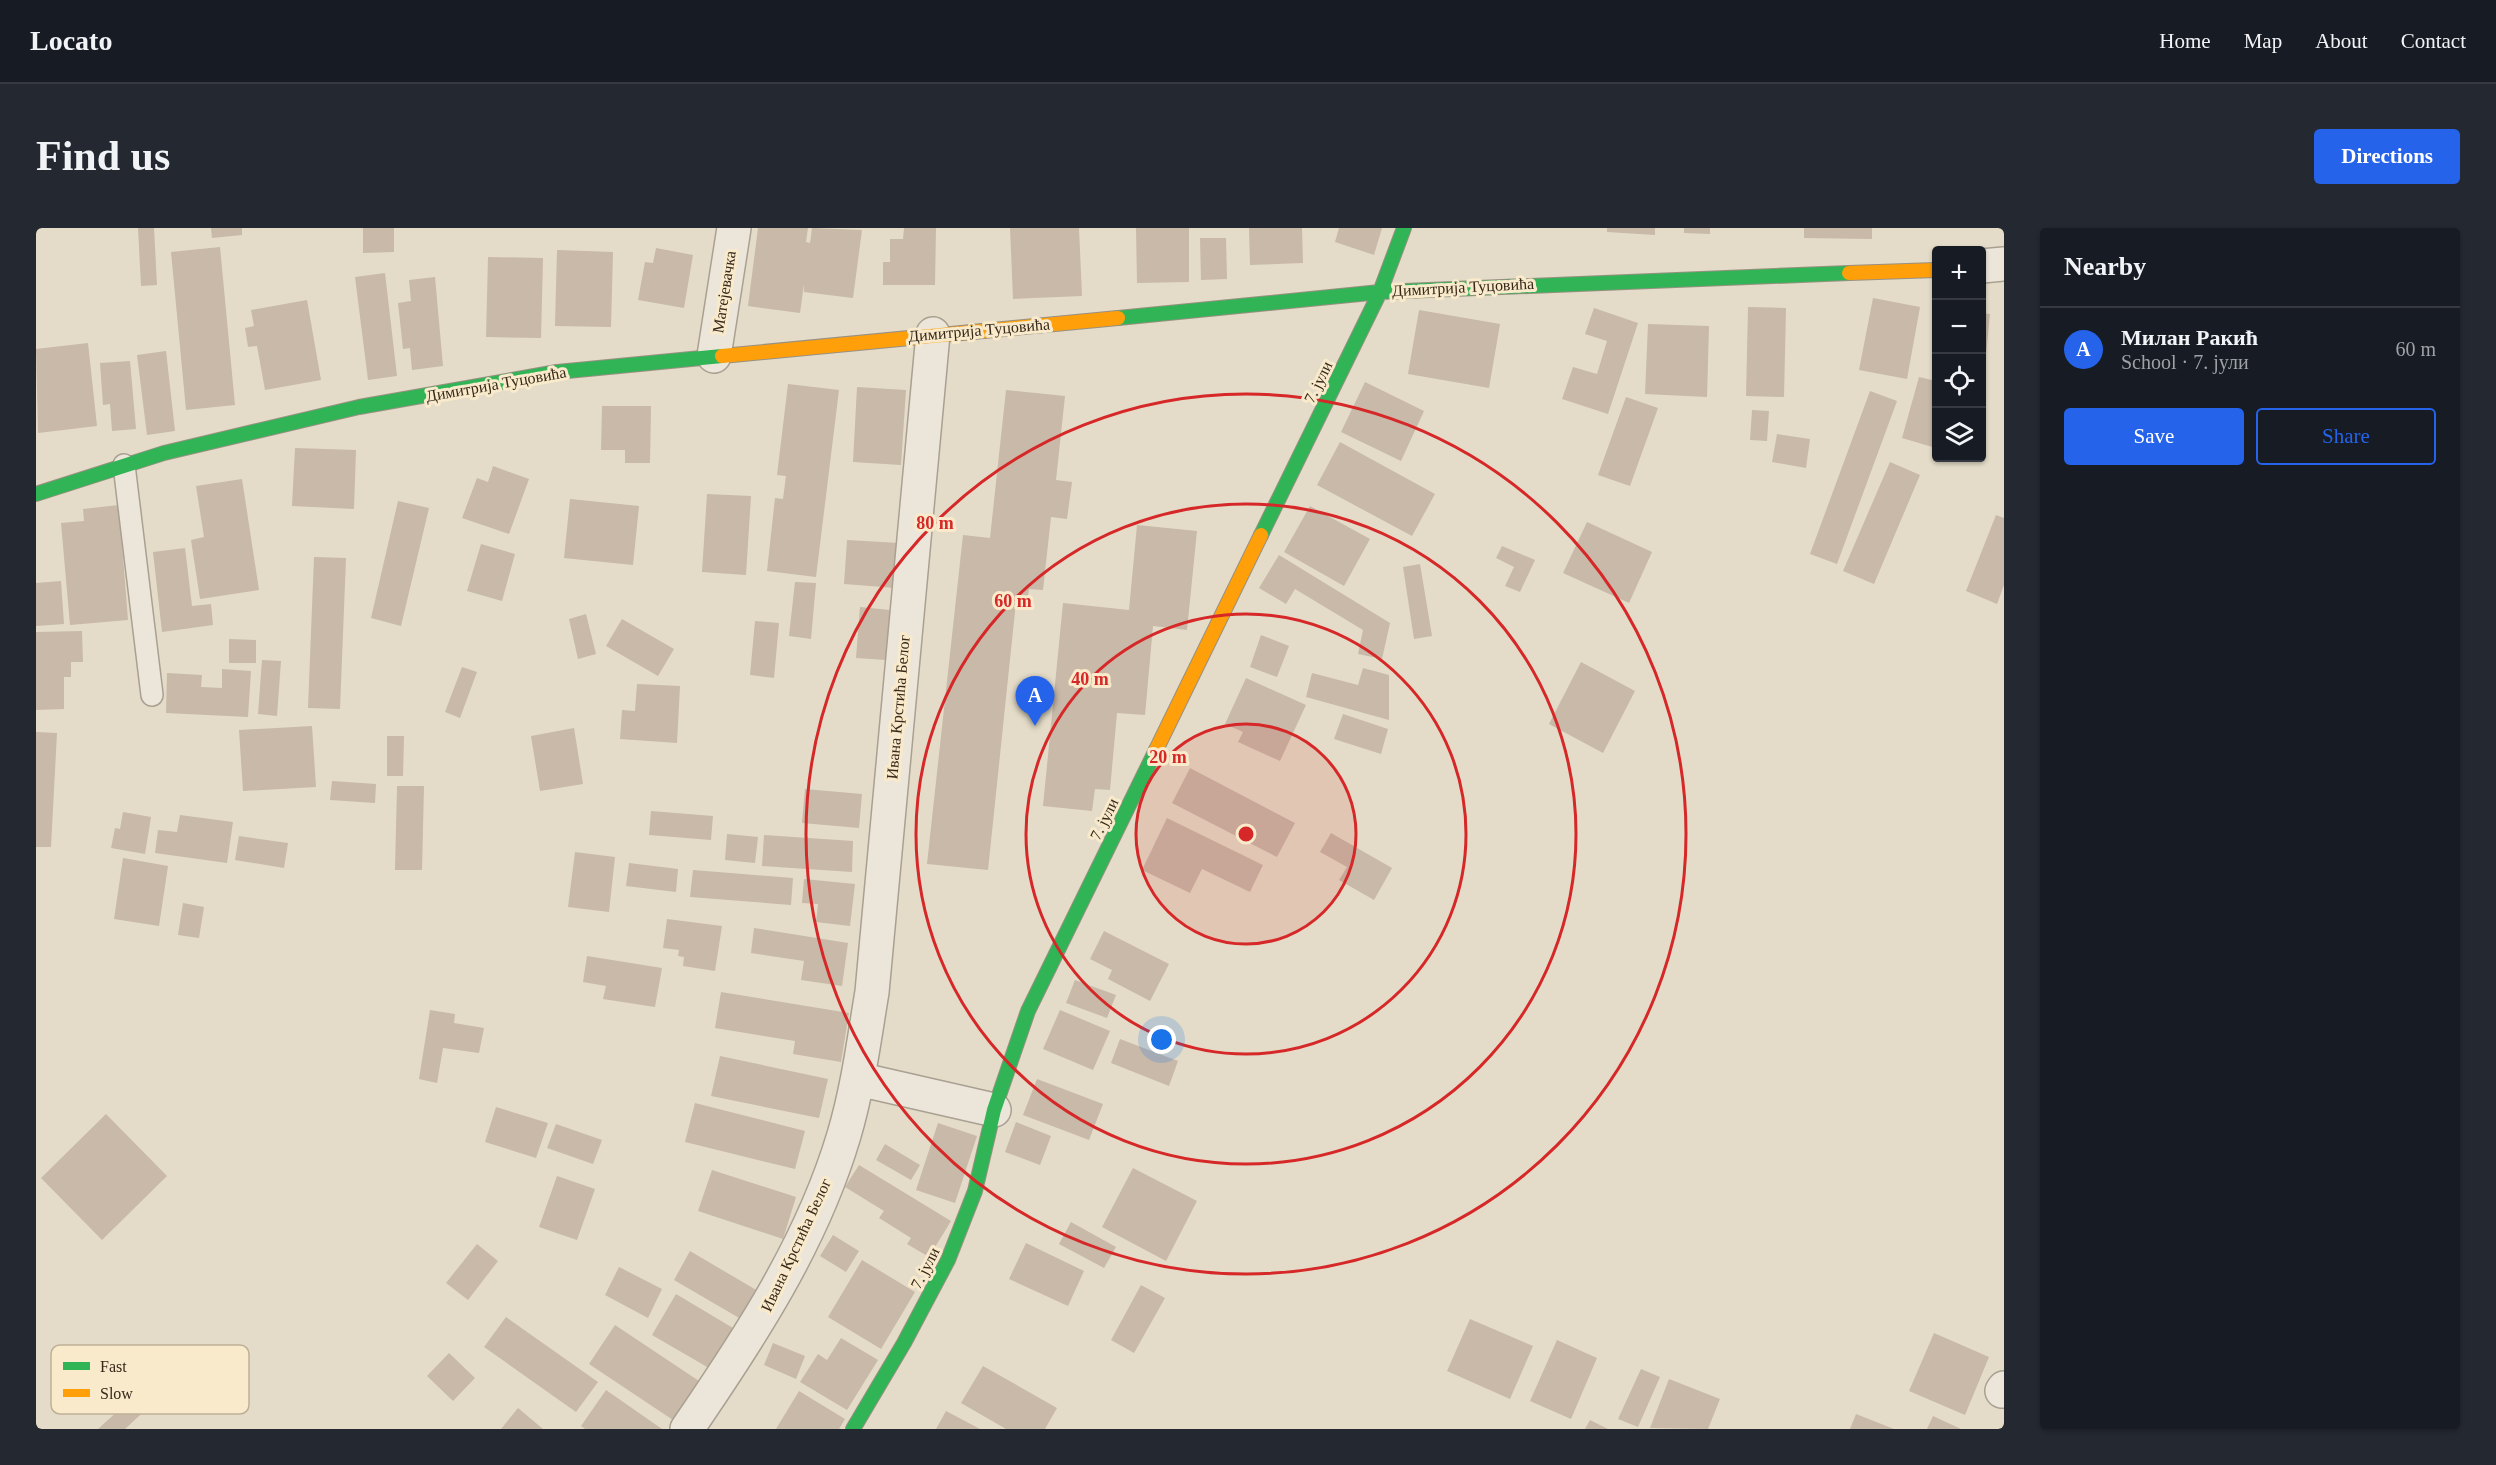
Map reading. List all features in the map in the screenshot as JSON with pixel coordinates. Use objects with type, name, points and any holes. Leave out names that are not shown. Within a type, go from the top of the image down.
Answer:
[{"type":"street","name":"Матејевачка","points":[[714,356],[734,228]]},
{"type":"street","name":"7. јули","points":[[852,1429],[948,1260],[975,1191],[994,1110],[1028,1011],[1380,292],[1404,228]]},
{"type":"street","points":[[1986,266],[2004,264]]},
{"type":"street","name":"Димитрија Туцовића","points":[[36,494],[124,465],[250,430],[457,389],[557,372],[1380,292],[1551,283],[1932,270]]},
{"type":"street","name":"Ивана Крстића Белог","points":[[687,1429],[776,1295],[817,1207],[843,1137],[858,1079],[873,980],[933,334]]},
{"type":"street","points":[[858,1079],[994,1110]]},
{"type":"lane","points":[[124,465],[152,695]]},
{"type":"building","points":[[138,228],[154,228],[157,285],[141,286]]},
{"type":"building","points":[[211,228],[242,228],[242,235],[212,238]]},
{"type":"building","points":[[363,228],[394,228],[394,252],[363,253]]},
{"type":"building","points":[[758,228],[808,228],[806,242],[810,243],[812,228],[862,230],[853,298],[804,292],[804,284],[800,313],[748,306]]},
{"type":"building","points":[[904,228],[936,228],[935,285],[883,285],[883,262],[890,262],[890,239],[903,239]]},
{"type":"building","points":[[1010,228],[1079,228],[1082,296],[1013,299]]},
{"type":"building","points":[[1136,228],[1189,228],[1189,282],[1137,283]]},
{"type":"building","points":[[1249,228],[1302,228],[1303,263],[1250,265]]},
{"type":"building","points":[[1339,228],[1382,228],[1374,255],[1335,242]]},
{"type":"building","points":[[1607,228],[1655,228],[1655,235],[1607,232]]},
{"type":"building","points":[[1684,228],[1710,228],[1710,234],[1684,233]]},
{"type":"building","points":[[1804,228],[1872,228],[1872,239],[1804,238]]},
{"type":"building","points":[[1200,238],[1226,238],[1227,279],[1201,280]]},
{"type":"building","points":[[220,247],[235,405],[186,410],[171,252]]},
{"type":"building","points":[[656,248],[693,255],[684,308],[638,300],[645,262],[653,263]]},
{"type":"building","points":[[557,250],[613,252],[611,327],[555,326]]},
{"type":"building","points":[[488,257],[543,258],[541,338],[486,337]]},
{"type":"building","points":[[385,273],[397,376],[368,380],[355,277]]},
{"type":"building","points":[[435,277],[443,366],[412,370],[410,348],[403,349],[398,303],[411,301],[409,280]]},
{"type":"building","points":[[1873,298],[1920,307],[1907,379],[1859,370]]},
{"type":"building","points":[[307,300],[321,380],[265,390],[257,346],[248,347],[245,328],[254,326],[251,310]]},
{"type":"building","points":[[1748,307],[1786,308],[1784,397],[1746,396]]},
{"type":"building","points":[[1594,308],[1638,323],[1608,414],[1562,399],[1573,367],[1597,374],[1607,341],[1585,334]]},
{"type":"building","points":[[1419,310],[1500,324],[1489,388],[1408,374]]},
{"type":"building","points":[[1986,314],[1990,314],[1986,355]]},
{"type":"building","points":[[1648,324],[1709,326],[1707,397],[1645,394]]},
{"type":"building","points":[[88,343],[97,426],[38,433],[36,349]]},
{"type":"building","points":[[166,351],[175,431],[147,435],[137,355]]},
{"type":"building","points":[[130,361],[136,429],[112,431],[110,404],[103,405],[100,363]]},
{"type":"building","points":[[1919,377],[1932,380],[1932,447],[1902,438]]},
{"type":"building","points":[[1365,382],[1424,411],[1401,461],[1341,432]]},
{"type":"building","points":[[788,384],[839,390],[816,577],[767,571],[775,498],[783,499],[786,476],[777,475]]},
{"type":"building","points":[[857,387],[906,390],[901,465],[853,462]]},
{"type":"building","points":[[1006,390],[1065,396],[1056,480],[1072,482],[1067,519],[1051,517],[1043,590],[1029,589],[1027,604],[1016,602],[988,870],[927,864],[963,535],[990,538]]},
{"type":"building","points":[[1870,391],[1897,401],[1837,564],[1810,554]]},
{"type":"building","points":[[1626,397],[1658,408],[1630,486],[1598,475]]},
{"type":"building","points":[[602,406],[651,406],[650,463],[625,463],[625,450],[601,450]]},
{"type":"building","points":[[1752,410],[1769,411],[1767,441],[1750,440]]},
{"type":"building","points":[[1777,434],[1810,439],[1806,468],[1772,462]]},
{"type":"building","points":[[1340,442],[1435,494],[1412,536],[1317,485]]},
{"type":"building","points":[[295,448],[356,450],[354,509],[292,506]]},
{"type":"building","points":[[1890,462],[1920,475],[1874,584],[1843,571]]},
{"type":"building","points":[[493,466],[529,479],[509,534],[462,518],[477,478],[488,482]]},
{"type":"building","points":[[242,479],[259,590],[200,599],[191,540],[204,537],[196,486]]},
{"type":"building","points":[[707,494],[751,496],[746,575],[702,572]]},
{"type":"building","points":[[570,499],[639,506],[633,565],[564,558]]},
{"type":"building","points":[[398,501],[429,508],[401,626],[371,618]]},
{"type":"building","points":[[119,505],[128,620],[70,625],[61,523],[84,521],[83,509]]},
{"type":"building","points":[[1310,506],[1370,539],[1344,586],[1284,552]]},
{"type":"building","points":[[1996,515],[2004,518],[2004,585],[1997,604],[1966,591]]},
{"type":"building","points":[[1587,522],[1652,552],[1629,603],[1563,573]]},
{"type":"building","points":[[1137,525],[1197,531],[1187,630],[1153,626],[1145,715],[1117,713],[1110,790],[1095,789],[1092,811],[1043,806],[1063,603],[1129,610]]},
{"type":"building","points":[[847,540],[899,543],[896,588],[844,584]]},
{"type":"building","points":[[481,544],[515,554],[502,601],[467,591]]},
{"type":"building","points":[[1502,546],[1535,560],[1520,592],[1505,586],[1514,567],[1496,558]]},
{"type":"building","points":[[185,548],[192,606],[211,604],[213,625],[162,632],[153,552]]},
{"type":"building","points":[[1279,555],[1390,623],[1382,659],[1358,654],[1363,630],[1295,589],[1286,604],[1259,588]]},
{"type":"building","points":[[314,557],[346,558],[340,709],[308,708]]},
{"type":"building","points":[[1420,564],[1432,636],[1414,639],[1403,567]]},
{"type":"building","points":[[61,581],[64,624],[36,626],[36,583]]},
{"type":"building","points":[[795,582],[816,583],[811,639],[789,636]]},
{"type":"building","points":[[860,607],[890,610],[886,660],[856,658]]},
{"type":"building","points":[[586,614],[596,654],[578,659],[569,619]]},
{"type":"building","points":[[622,619],[674,649],[658,676],[606,646]]},
{"type":"building","points":[[755,621],[779,623],[774,678],[750,675]]},
{"type":"building","points":[[82,631],[83,662],[71,662],[71,677],[64,677],[64,709],[36,710],[36,632]]},
{"type":"building","points":[[1261,635],[1289,646],[1277,677],[1250,667]]},
{"type":"building","points":[[229,639],[256,640],[256,663],[229,663]]},
{"type":"building","points":[[262,660],[281,661],[277,716],[258,714]]},
{"type":"building","points":[[1581,662],[1635,691],[1603,753],[1549,724]]},
{"type":"building","points":[[462,667],[477,672],[460,718],[445,712]]},
{"type":"building","points":[[1363,668],[1389,675],[1389,720],[1306,697],[1312,673],[1358,685]]},
{"type":"building","points":[[222,669],[251,671],[248,717],[166,713],[167,673],[202,675],[201,687],[222,688]]},
{"type":"building","points":[[1246,678],[1306,705],[1280,761],[1238,742],[1243,732],[1225,724]]},
{"type":"building","points":[[637,684],[680,686],[677,743],[620,739],[622,710],[635,711]]},
{"type":"building","points":[[1343,714],[1388,729],[1381,754],[1334,739]]},
{"type":"building","points":[[312,726],[316,787],[243,791],[239,730]]},
{"type":"building","points":[[574,728],[583,784],[540,791],[531,736]]},
{"type":"building","points":[[36,732],[57,733],[51,847],[36,847]]},
{"type":"building","points":[[387,736],[404,736],[403,776],[387,776]]},
{"type":"building","points":[[1190,768],[1295,823],[1277,857],[1172,803]]},
{"type":"building","points":[[332,781],[376,784],[375,803],[330,800]]},
{"type":"building","points":[[397,786],[424,786],[422,870],[395,870]]},
{"type":"building","points":[[805,789],[862,794],[859,828],[802,823]]},
{"type":"building","points":[[651,811],[713,816],[711,840],[649,835]]},
{"type":"building","points":[[123,812],[151,817],[145,854],[111,848],[115,828],[120,829]]},
{"type":"building","points":[[180,815],[233,822],[227,863],[155,853],[158,830],[177,832]]},
{"type":"building","points":[[1167,818],[1263,865],[1250,892],[1202,869],[1190,893],[1142,870]]},
{"type":"building","points":[[1331,833],[1392,868],[1374,900],[1339,880],[1347,867],[1320,852]]},
{"type":"building","points":[[727,834],[758,837],[755,863],[725,860]]},
{"type":"building","points":[[764,835],[853,841],[852,872],[762,866]]},
{"type":"building","points":[[239,836],[288,843],[284,868],[235,860]]},
{"type":"building","points":[[575,852],[615,857],[609,912],[568,907]]},
{"type":"building","points":[[123,858],[168,866],[159,926],[114,919]]},
{"type":"building","points":[[629,863],[678,869],[676,892],[626,886]]},
{"type":"building","points":[[693,870],[793,878],[791,905],[690,897]]},
{"type":"building","points":[[804,879],[855,884],[850,926],[816,922],[818,904],[802,903]]},
{"type":"building","points":[[183,903],[204,907],[199,938],[178,935]]},
{"type":"building","points":[[667,919],[722,926],[715,971],[683,966],[684,957],[678,956],[679,950],[663,948]]},
{"type":"building","points":[[754,928],[848,943],[842,986],[801,980],[804,961],[751,953]]},
{"type":"building","points":[[1104,931],[1169,964],[1150,1001],[1108,979],[1112,970],[1090,959]]},
{"type":"building","points":[[587,956],[662,968],[655,1007],[603,999],[606,986],[583,982]]},
{"type":"building","points":[[1075,980],[1116,995],[1107,1018],[1066,1003]]},
{"type":"building","points":[[721,992],[849,1013],[841,1062],[793,1054],[795,1041],[715,1028]]},
{"type":"building","points":[[430,1010],[455,1014],[454,1023],[484,1028],[479,1053],[443,1048],[437,1083],[419,1079]]},
{"type":"building","points":[[1060,1010],[1110,1031],[1093,1070],[1043,1049]]},
{"type":"building","points":[[1120,1039],[1178,1061],[1169,1086],[1111,1063]]},
{"type":"building","points":[[720,1056],[828,1079],[819,1118],[711,1096]]},
{"type":"building","points":[[1037,1079],[1103,1104],[1089,1140],[1023,1115]]},
{"type":"building","points":[[695,1103],[805,1131],[795,1169],[685,1142]]},
{"type":"building","points":[[496,1107],[548,1123],[536,1158],[485,1142]]},
{"type":"building","points":[[106,1114],[167,1176],[102,1240],[41,1178]]},
{"type":"building","points":[[1016,1122],[1051,1136],[1040,1165],[1005,1152]]},
{"type":"building","points":[[938,1123],[977,1136],[955,1203],[916,1190]]},
{"type":"building","points":[[556,1124],[602,1140],[593,1164],[547,1148]]},
{"type":"building","points":[[885,1144],[920,1165],[911,1180],[876,1160]]},
{"type":"building","points":[[859,1165],[951,1221],[929,1257],[907,1244],[911,1238],[879,1218],[884,1211],[845,1187]]},
{"type":"building","points":[[1133,1168],[1197,1201],[1166,1261],[1102,1227]]},
{"type":"building","points":[[712,1170],[796,1197],[783,1239],[698,1211]]},
{"type":"building","points":[[557,1176],[595,1189],[577,1240],[539,1227]]},
{"type":"building","points":[[1071,1222],[1116,1247],[1104,1268],[1059,1244]]},
{"type":"building","points":[[833,1235],[859,1251],[846,1272],[820,1256]]},
{"type":"building","points":[[1026,1243],[1084,1271],[1068,1306],[1009,1279]]},
{"type":"building","points":[[477,1244],[498,1261],[468,1300],[446,1283]]},
{"type":"building","points":[[690,1251],[763,1294],[746,1322],[674,1280]]},
{"type":"building","points":[[862,1260],[915,1292],[881,1349],[828,1317]]},
{"type":"building","points":[[619,1267],[662,1289],[648,1318],[605,1295]]},
{"type":"building","points":[[1141,1285],[1165,1298],[1134,1353],[1111,1340]]},
{"type":"building","points":[[676,1294],[738,1331],[714,1371],[652,1335]]},
{"type":"building","points":[[506,1317],[598,1382],[576,1412],[484,1347]]},
{"type":"building","points":[[1470,1319],[1533,1346],[1510,1399],[1447,1371]]},
{"type":"building","points":[[615,1325],[702,1383],[676,1422],[589,1364]]},
{"type":"building","points":[[1934,1333],[1989,1357],[1965,1415],[1909,1391]]},
{"type":"building","points":[[841,1338],[878,1360],[847,1410],[800,1382],[818,1354],[827,1360]]},
{"type":"building","points":[[1557,1340],[1597,1358],[1571,1419],[1530,1401]]},
{"type":"building","points":[[773,1343],[805,1356],[796,1379],[764,1365]]},
{"type":"building","points":[[449,1353],[475,1378],[453,1401],[427,1376]]},
{"type":"building","points":[[983,1366],[1057,1408],[1045,1429],[1006,1429],[961,1403]]},
{"type":"building","points":[[1641,1369],[1660,1377],[1638,1427],[1618,1419]]},
{"type":"building","points":[[1669,1379],[1720,1399],[1708,1429],[1650,1428]]},
{"type":"building","points":[[606,1390],[662,1429],[585,1429],[581,1426]]},
{"type":"building","points":[[799,1391],[845,1419],[839,1429],[776,1429]]},
{"type":"building","points":[[518,1408],[543,1429],[501,1429]]},
{"type":"building","points":[[946,1411],[980,1429],[936,1429]]},
{"type":"building","points":[[115,1414],[141,1414],[125,1429],[98,1429]]},
{"type":"building","points":[[1856,1414],[1894,1429],[1850,1429]]},
{"type":"building","points":[[1933,1416],[1961,1429],[1927,1429]]},
{"type":"building","points":[[1590,1420],[1608,1429],[1585,1429]]},
{"type":"traffic: fast","points":[[1261,535],[1380,292],[1404,228]]},
{"type":"traffic: fast","points":[[1118,318],[1380,292],[1849,273]]},
{"type":"traffic: fast","points":[[36,494],[164,453],[359,407],[557,372],[722,356]]},
{"type":"traffic: fast","points":[[853,1429],[904,1343],[948,1260],[975,1191],[994,1110],[1028,1011],[1156,750]]},
{"type":"traffic: slow","points":[[1849,273],[1932,270]]},
{"type":"traffic: slow","points":[[722,356],[1118,318]]},
{"type":"traffic: slow","points":[[1156,750],[1261,535]]},
{"type":"place","name":"Милан Ракић","points":[[1035,726]]}]
